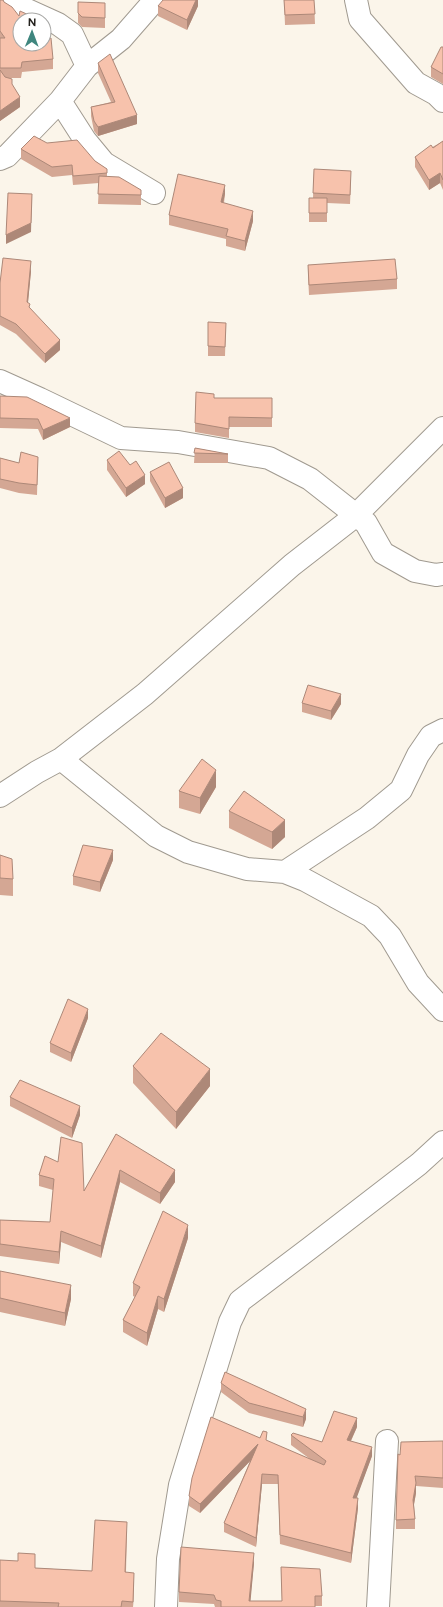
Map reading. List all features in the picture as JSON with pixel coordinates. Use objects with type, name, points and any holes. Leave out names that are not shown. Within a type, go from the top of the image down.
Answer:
[{"type":"street","points":[[0,159],[7,156],[60,101],[87,66],[122,39],[155,0]]},
{"type":"street","points":[[356,0],[360,19],[416,83],[436,94],[443,101]]},
{"type":"street","points":[[14,4],[58,24],[72,34],[87,66]]},
{"type":"street","points":[[60,101],[85,140],[104,163],[154,193]]},
{"type":"street","points":[[0,381],[121,438],[178,442],[269,458],[310,479],[355,516],[366,523],[383,553],[415,571],[436,575],[443,574]]},
{"type":"street","points":[[0,796],[36,772],[62,759],[145,694],[292,565],[355,516],[443,428]]},
{"type":"street","points":[[285,872],[367,818],[401,790],[418,755],[431,736],[443,730]]},
{"type":"street","points":[[62,759],[156,836],[188,852],[247,869],[285,872],[305,880],[371,916],[390,936],[418,983],[443,1010]]},
{"type":"street","points":[[166,1607],[168,1559],[180,1485],[230,1322],[240,1301],[419,1164],[443,1142]]},
{"type":"street","points":[[378,1607],[387,1441]]},
{"type":"building","points":[[0,0],[3,0],[16,12],[12,12],[12,52],[52,52],[52,48],[53,59],[22,62],[21,68],[0,68],[0,38],[5,38],[0,31]]},
{"type":"building","points":[[163,0],[196,0],[187,20],[158,6]]},
{"type":"building","points":[[284,0],[314,0],[315,14],[285,15]]},
{"type":"building","points":[[78,2],[105,3],[105,18],[82,17],[78,13]]},
{"type":"building","points":[[441,47],[443,47],[443,74],[431,67]]},
{"type":"building","points":[[110,54],[137,115],[98,127],[94,121],[91,107],[115,102],[98,63]]},
{"type":"building","points":[[0,70],[5,77],[12,79],[12,84],[20,97],[0,111]]},
{"type":"building","points":[[34,136],[47,143],[77,140],[95,161],[107,169],[107,173],[73,176],[72,165],[52,167],[21,149]]},
{"type":"building","points":[[443,141],[443,180],[440,173],[429,180],[415,157],[431,145],[433,148]]},
{"type":"building","points":[[314,169],[351,171],[350,195],[313,193]]},
{"type":"building","points":[[178,174],[225,185],[221,202],[253,211],[245,241],[226,236],[228,229],[169,215]]},
{"type":"building","points":[[99,176],[119,177],[141,190],[141,195],[98,194]]},
{"type":"building","points":[[8,193],[32,194],[31,223],[6,235]]},
{"type":"building","points":[[309,198],[327,198],[327,213],[309,213]]},
{"type":"building","points":[[3,258],[31,261],[27,302],[30,304],[29,307],[60,340],[45,354],[16,324],[0,316],[0,283]]},
{"type":"building","points":[[395,259],[397,279],[309,285],[308,265]]},
{"type":"building","points":[[208,322],[226,323],[225,347],[208,346]]},
{"type":"building","points":[[196,392],[214,394],[214,398],[272,398],[272,418],[229,417],[229,429],[195,423]]},
{"type":"building","points":[[0,396],[27,397],[70,418],[43,430],[38,419],[0,418]]},
{"type":"building","points":[[195,448],[228,454],[194,453]]},
{"type":"building","points":[[119,451],[130,465],[136,461],[145,475],[126,488],[107,460]]},
{"type":"building","points":[[21,452],[38,457],[37,485],[0,479],[0,458],[19,463]]},
{"type":"building","points":[[169,462],[183,488],[165,498],[150,472]]},
{"type":"building","points":[[308,685],[341,694],[331,711],[302,703]]},
{"type":"building","points":[[202,759],[216,770],[200,798],[179,791]]},
{"type":"building","points":[[244,791],[285,820],[272,832],[229,811]]},
{"type":"building","points":[[83,845],[113,850],[100,882],[73,876]]},
{"type":"building","points":[[0,855],[12,859],[13,879],[0,878]]},
{"type":"building","points":[[68,999],[88,1009],[71,1053],[50,1043]]},
{"type":"building","points":[[161,1033],[210,1069],[176,1112],[133,1066]]},
{"type":"building","points":[[20,1080],[80,1106],[72,1128],[10,1097]]},
{"type":"building","points":[[116,1134],[175,1170],[160,1193],[120,1170],[101,1246],[61,1231],[59,1252],[0,1244],[0,1220],[50,1222],[54,1179],[39,1175],[45,1156],[58,1162],[61,1137],[82,1143],[84,1191]]},
{"type":"building","points":[[163,1211],[188,1225],[164,1299],[158,1296],[147,1333],[123,1320],[140,1287],[133,1283]]},
{"type":"building","points":[[0,1271],[71,1285],[65,1313],[0,1298]]},
{"type":"building","points":[[225,1372],[306,1409],[303,1417],[249,1403],[221,1383]]},
{"type":"building","points":[[334,1411],[357,1418],[347,1440],[372,1447],[353,1498],[358,1498],[351,1553],[280,1535],[278,1475],[262,1474],[256,1538],[224,1523],[258,1444],[200,1504],[189,1496],[192,1478],[211,1417],[260,1438],[263,1431],[267,1432],[266,1440],[324,1465],[326,1461],[291,1435],[293,1433],[322,1442]]},
{"type":"building","points":[[443,1441],[443,1478],[415,1476],[416,1483],[413,1500],[415,1519],[396,1520],[398,1454],[400,1455],[401,1442]]},
{"type":"building","points":[[95,1520],[127,1522],[125,1572],[134,1573],[133,1602],[122,1601],[121,1607],[58,1607],[59,1603],[0,1601],[0,1560],[18,1561],[18,1553],[35,1554],[35,1568],[92,1571]]},
{"type":"building","points":[[181,1547],[254,1553],[249,1601],[282,1601],[281,1567],[320,1569],[322,1596],[315,1596],[315,1607],[221,1607],[221,1601],[216,1600],[214,1595],[179,1592]]}]
